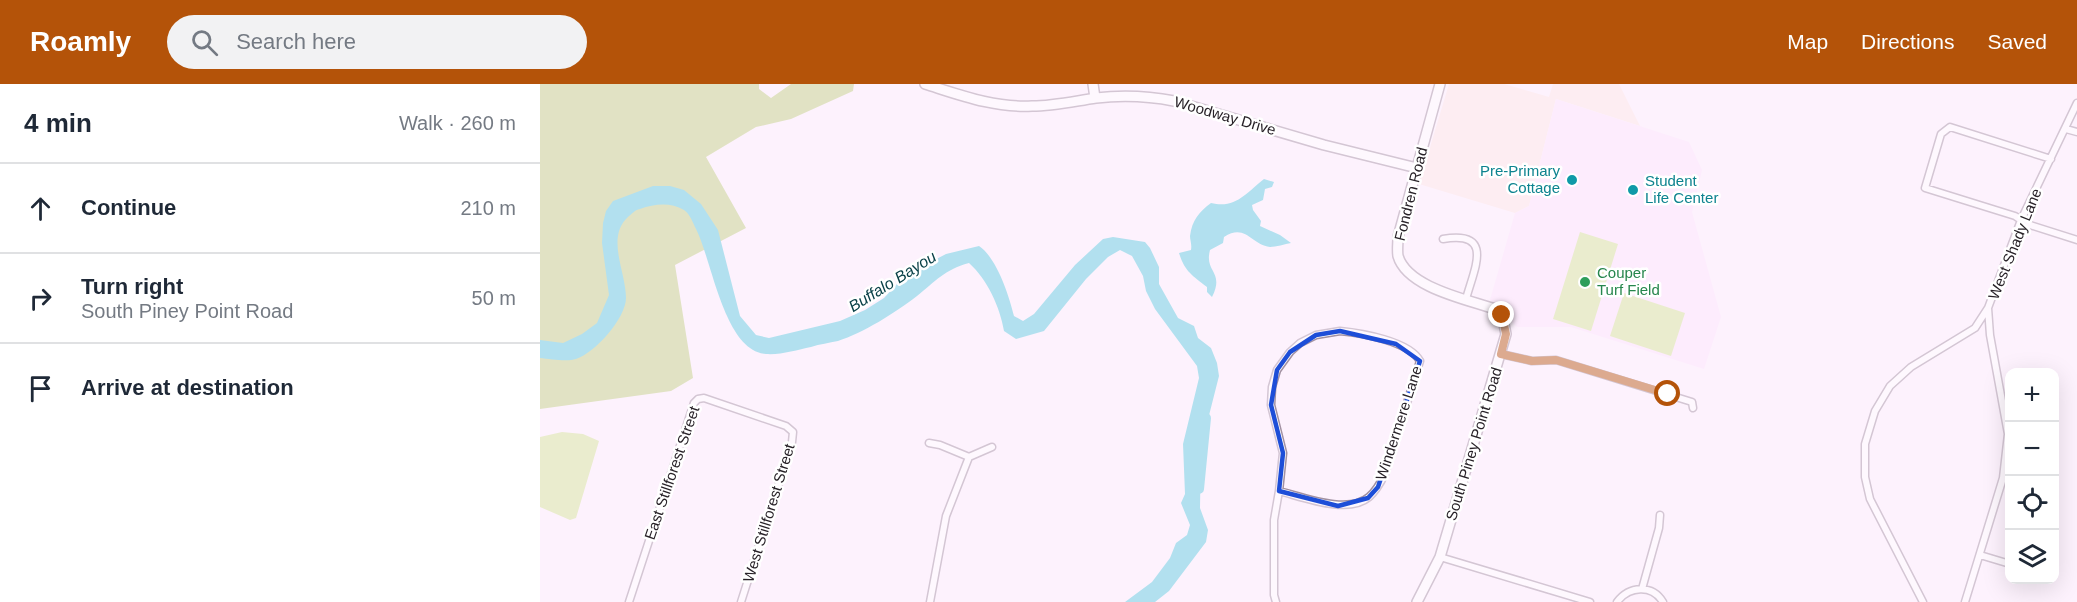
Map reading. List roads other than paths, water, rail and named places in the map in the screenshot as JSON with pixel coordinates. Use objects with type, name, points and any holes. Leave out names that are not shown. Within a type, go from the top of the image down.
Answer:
[{"type":"street","name":"Woodway Drive","points":[[925,84],[972,99],[1004,105],[1032,106],[1095,98],[1137,97],[1174,101],[1323,145],[1417,168]]},
{"type":"street","points":[[1093,84],[1095,98]]},
{"type":"street","name":"Fondren Road","points":[[1430,115],[1434,84]]},
{"type":"street","name":"Fondren Road","points":[[1408,271],[1399,258],[1398,237],[1440,84]]},
{"type":"street","name":"West Shady Lane","points":[[1965,602],[2003,478],[2008,434],[1988,308],[2022,220],[2077,103]]},
{"type":"street","points":[[2051,159],[1950,127],[1941,134],[1925,188],[2015,216],[2077,240]]},
{"type":"street","points":[[2066,129],[2077,132]]},
{"type":"street","points":[[1443,239],[1468,238],[1475,244],[1478,255],[1466,299]]},
{"type":"street","name":"South Piney Point Road","points":[[1408,271],[1421,282],[1492,308],[1502,315],[1506,334],[1440,557],[1417,602]]},
{"type":"street","points":[[1923,602],[1870,499],[1865,477],[1865,444],[1875,411],[1890,386],[1911,367],[1975,328],[1988,308]]},
{"type":"street","name":"Windermere Lane","points":[[1276,602],[1274,595],[1274,520],[1283,453],[1271,405],[1272,387],[1277,370],[1290,352],[1316,335],[1340,331],[1363,333],[1396,344],[1416,355],[1419,365],[1385,474],[1368,498],[1349,506],[1338,506],[1279,491]]},
{"type":"street","points":[[1501,354],[1532,361],[1556,360],[1692,402],[1693,408]]},
{"type":"street","name":"East Stillforest Street","points":[[629,602],[694,403],[704,398],[753,414]]},
{"type":"street","name":"West Stillforest Street","points":[[741,602],[792,442],[793,432],[786,426],[753,414]]},
{"type":"street","points":[[929,443],[969,457]]},
{"type":"street","points":[[930,602],[946,516],[969,457],[992,447]]},
{"type":"street","points":[[1642,589],[1659,528],[1660,514]]},
{"type":"street","points":[[1980,555],[2005,562]]},
{"type":"street","points":[[1440,557],[1590,602]]},
{"type":"street","points":[[1617,602],[1626,593],[1642,589],[1649,590],[1663,602]]},
{"type":"water","points":[[1264,179],[1274,182],[1272,187],[1265,189],[1263,200],[1252,205],[1253,210],[1261,221],[1260,226],[1291,243],[1270,247],[1238,232],[1224,237],[1223,243],[1210,250],[1209,258],[1216,282],[1212,297],[1207,292],[1207,287],[1187,269],[1179,253],[1191,250],[1192,225],[1207,206],[1211,203],[1234,202]]},
{"type":"water","points":[[653,186],[670,186],[684,190],[701,204],[718,230],[740,316],[756,335],[769,338],[840,321],[865,310],[884,298],[897,284],[920,272],[925,265],[946,254],[979,246],[997,268],[1014,316],[1023,321],[1034,314],[1075,265],[1103,239],[1113,237],[1145,242],[1159,267],[1159,284],[1178,318],[1194,326],[1198,338],[1211,348],[1217,363],[1219,376],[1201,447],[1200,508],[1208,530],[1206,542],[1169,591],[1155,602],[1125,602],[1152,582],[1170,558],[1176,543],[1187,535],[1190,525],[1181,503],[1185,494],[1183,444],[1199,378],[1197,366],[1155,309],[1146,291],[1143,276],[1132,256],[1120,250],[1108,257],[1086,279],[1044,331],[1016,339],[1004,331],[992,294],[982,277],[969,263],[947,273],[899,309],[858,333],[838,341],[789,352],[766,354],[752,349],[740,338],[730,321],[721,302],[702,243],[688,214],[673,206],[651,206],[637,210],[629,216],[622,224],[618,234],[618,255],[626,298],[625,306],[615,325],[592,350],[576,359],[540,358],[540,340],[563,343],[582,334],[597,323],[609,295],[602,243],[606,211],[613,201]]},
{"type":"waterway","name":"Buffalo Bayou","points":[[1199,489],[1206,418]]},
{"type":"place","name":"Pre-Primary Cottage","points":[[1572,180]]},
{"type":"place","name":"Student Life Center","points":[[1633,190]]},
{"type":"place","name":"Couper Turf Field","points":[[1585,282]]}]
